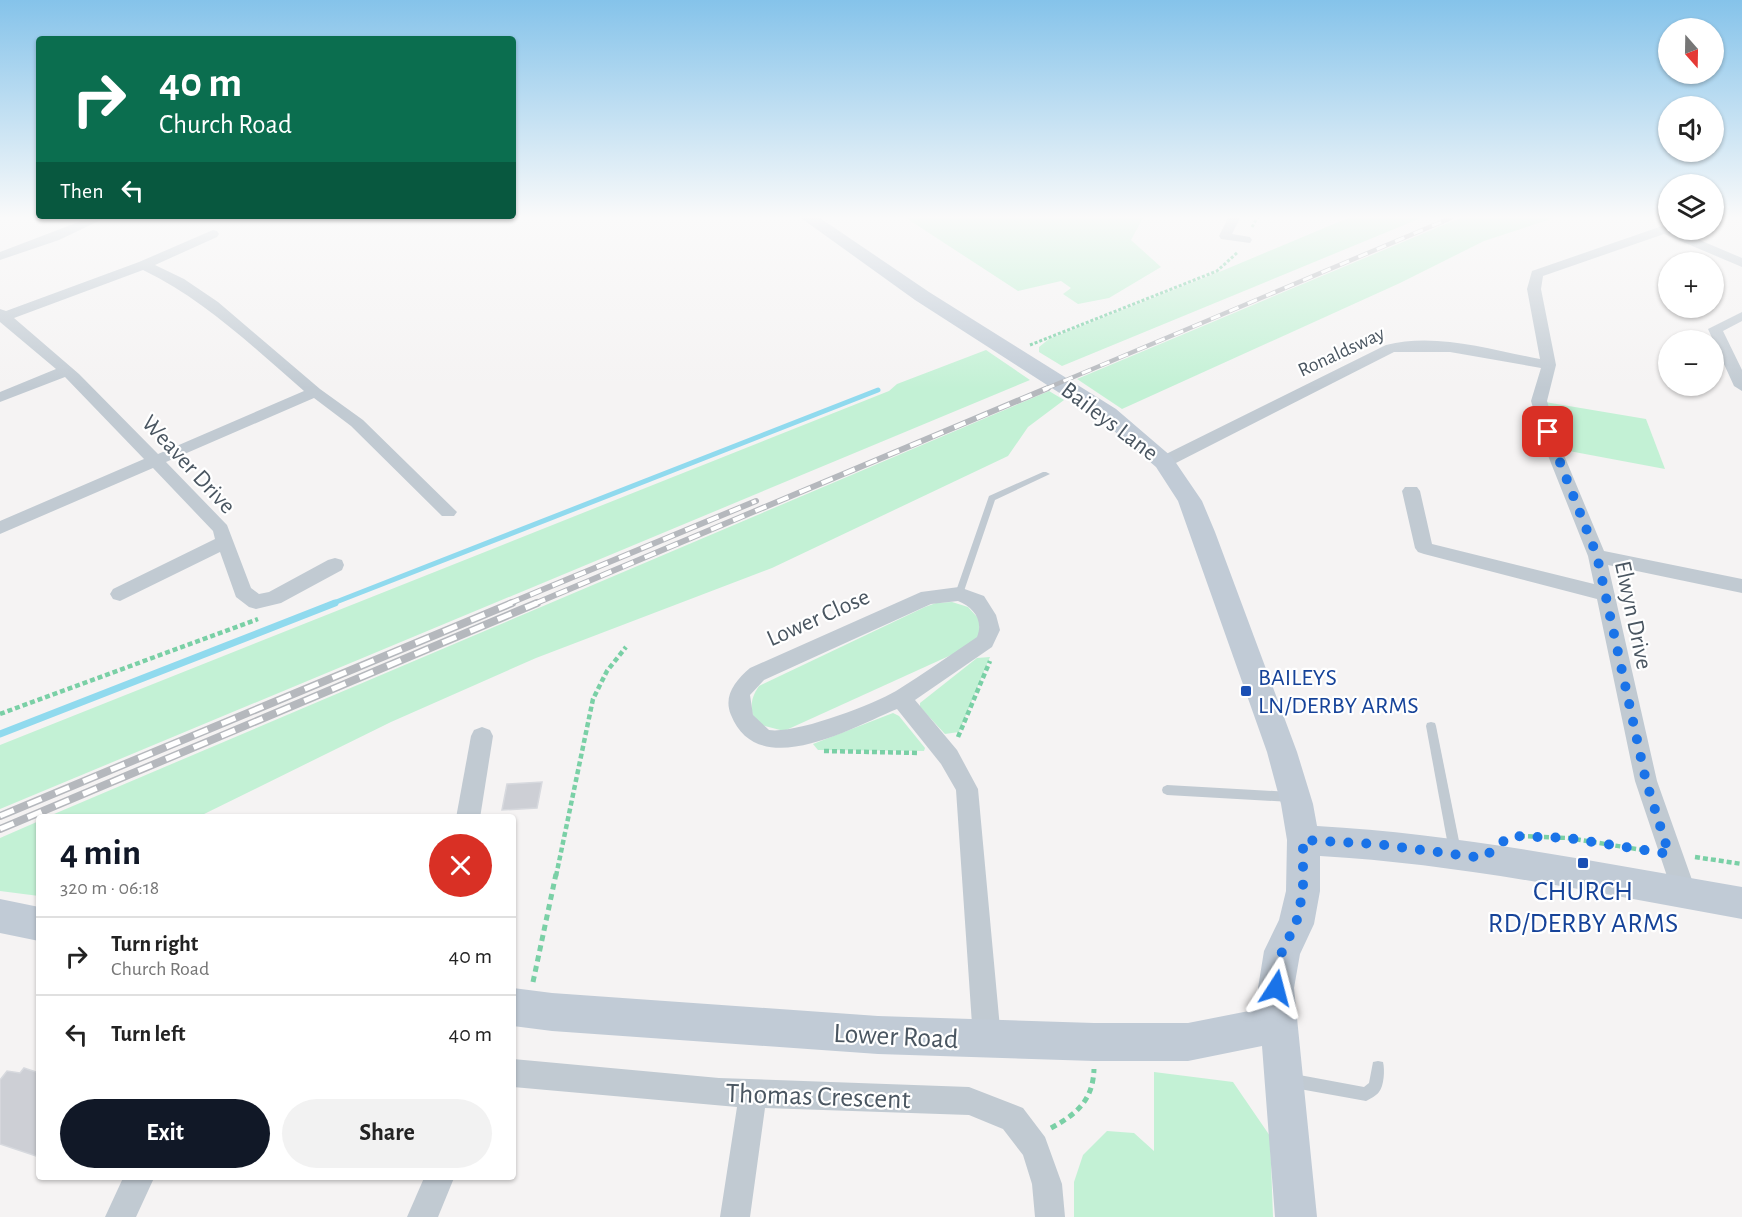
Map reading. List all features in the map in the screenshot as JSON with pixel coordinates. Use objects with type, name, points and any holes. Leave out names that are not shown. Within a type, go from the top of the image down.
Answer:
[{"type":"street","points":[[1,316],[117,275]]},
{"type":"street","points":[[164,275],[213,305],[315,392],[357,423],[448,512]]},
{"type":"street","name":"Baileys Lane","points":[[891,275],[1108,414],[1164,462],[1190,501],[1278,743],[1295,798],[1303,840],[1303,891],[1296,924],[1282,951],[1277,978],[1296,1217]]},
{"type":"street","name":"Elwyn Drive","points":[[1537,275],[1534,290],[1549,365],[1539,401],[1553,448],[1597,556],[1646,781],[1684,894]]},
{"type":"street","name":"Weaver Drive","points":[[1,316],[66,371],[221,529],[243,592],[256,603],[274,598],[335,565]]},
{"type":"street","points":[[1742,316],[1714,329],[1742,386]]},
{"type":"street","name":"Ronaldsway","points":[[1164,462],[1391,348],[1413,344],[1436,346],[1549,365]]},
{"type":"street","points":[[0,397],[66,371]]},
{"type":"street","points":[[0,528],[315,392]]},
{"type":"street","points":[[1411,492],[1424,548],[1605,594]]},
{"type":"street","points":[[120,594],[225,542]]},
{"type":"street","points":[[1597,556],[1742,586]]},
{"type":"street","points":[[959,594],[977,601],[986,615],[990,630],[985,642]]},
{"type":"street","name":"Lower Close","points":[[959,594],[927,597],[757,674],[743,686],[739,698],[740,711],[747,724],[758,736],[774,740],[798,738],[901,698],[971,649],[985,642]]},
{"type":"street","points":[[901,698],[949,757],[967,789],[987,1039]]},
{"type":"street","points":[[469,814],[482,736]]},
{"type":"street","points":[[1303,840],[1376,844],[1469,855],[1742,903]]},
{"type":"street","points":[[0,916],[36,923]]},
{"type":"street","name":"Lower Road","points":[[520,1008],[778,1029],[1094,1042],[1188,1042],[1279,1024]]},
{"type":"street","name":"Thomas Crescent","points":[[516,1073],[753,1093],[969,1101],[1013,1118],[1035,1147],[1047,1184],[1050,1217]]},
{"type":"street","points":[[735,1217],[753,1093]]},
{"type":"street","points":[[120,1217],[138,1180]]},
{"type":"street","points":[[422,1217],[438,1180]]},
{"type":"lane","points":[[959,594],[992,498],[1046,474]]},
{"type":"lane","points":[[1431,726],[1469,855]]},
{"type":"lane","points":[[1167,790],[1295,798]]},
{"type":"lane","points":[[1286,1080],[1366,1094],[1375,1087],[1378,1067]]},
{"type":"path","points":[[1021,349],[1207,275]]},
{"type":"path","points":[[0,714],[266,616]]},
{"type":"path","points":[[798,738],[815,751],[925,753],[949,757],[993,655],[985,642]]},
{"type":"path","points":[[520,1008],[593,699],[608,672],[626,647]]},
{"type":"path","points":[[1469,855],[1510,836],[1568,838],[1742,864]]},
{"type":"path","points":[[1029,1139],[1077,1113],[1089,1099],[1094,1080],[1094,1042]]},
{"type":"green space","points":[[993,275],[1148,275],[1109,298],[1078,304],[1063,294],[1071,288],[1061,281],[1018,291]]},
{"type":"green space","points":[[1212,275],[1283,275],[1062,366],[1039,352],[1039,347],[1049,339]]},
{"type":"green space","points":[[1325,275],[1416,275],[1122,409],[1077,379]]},
{"type":"green space","points":[[986,350],[1030,380],[0,809],[0,745],[889,391],[897,384]]},
{"type":"green space","points":[[1049,391],[1064,400],[1028,427],[1008,456],[772,568],[536,658],[391,722],[204,814],[54,814]]},
{"type":"green space","points":[[1539,401],[1646,419],[1665,469],[1553,448]]},
{"type":"green space","points":[[952,602],[968,607],[979,619],[980,636],[971,646],[784,731],[761,725],[754,720],[752,702],[759,686],[925,607],[936,603]]},
{"type":"green space","points":[[990,657],[959,732],[945,734],[920,707],[920,703],[977,658]]},
{"type":"green space","points":[[893,713],[899,716],[925,748],[924,751],[818,750],[813,744]]},
{"type":"green space","points":[[36,822],[36,896],[0,891],[0,838]]},
{"type":"green space","points":[[1154,1072],[1233,1082],[1270,1136],[1273,1217],[1074,1217],[1074,1182],[1083,1155],[1107,1131],[1134,1133],[1154,1151]]},
{"type":"building","points":[[542,782],[537,808],[502,810],[507,784]]},
{"type":"building","points":[[24,1068],[36,1072],[36,1156],[0,1144],[0,1080],[7,1071],[20,1073]]},
{"type":"waterway","points":[[331,604],[878,390]]},
{"type":"waterway","points":[[0,734],[335,603]]},
{"type":"railway","points":[[1045,389],[1316,275]]},
{"type":"railway","points":[[534,604],[1048,388]]},
{"type":"railway","points":[[508,604],[756,501]]},
{"type":"railway","points":[[0,816],[512,603]]},
{"type":"railway","points":[[0,829],[537,603]]},
{"type":"place","name":"BAILEYS LN/DERBY ARMS","points":[[1246,691]]},
{"type":"place","name":"CHURCH RD/DERBY ARMS","points":[[1583,863]]},
{"type":"route","points":[[1276,988],[1282,951],[1296,924],[1303,891],[1303,840],[1376,844],[1483,858],[1510,836],[1568,838],[1669,854],[1646,781],[1597,556],[1548,432]]}]
